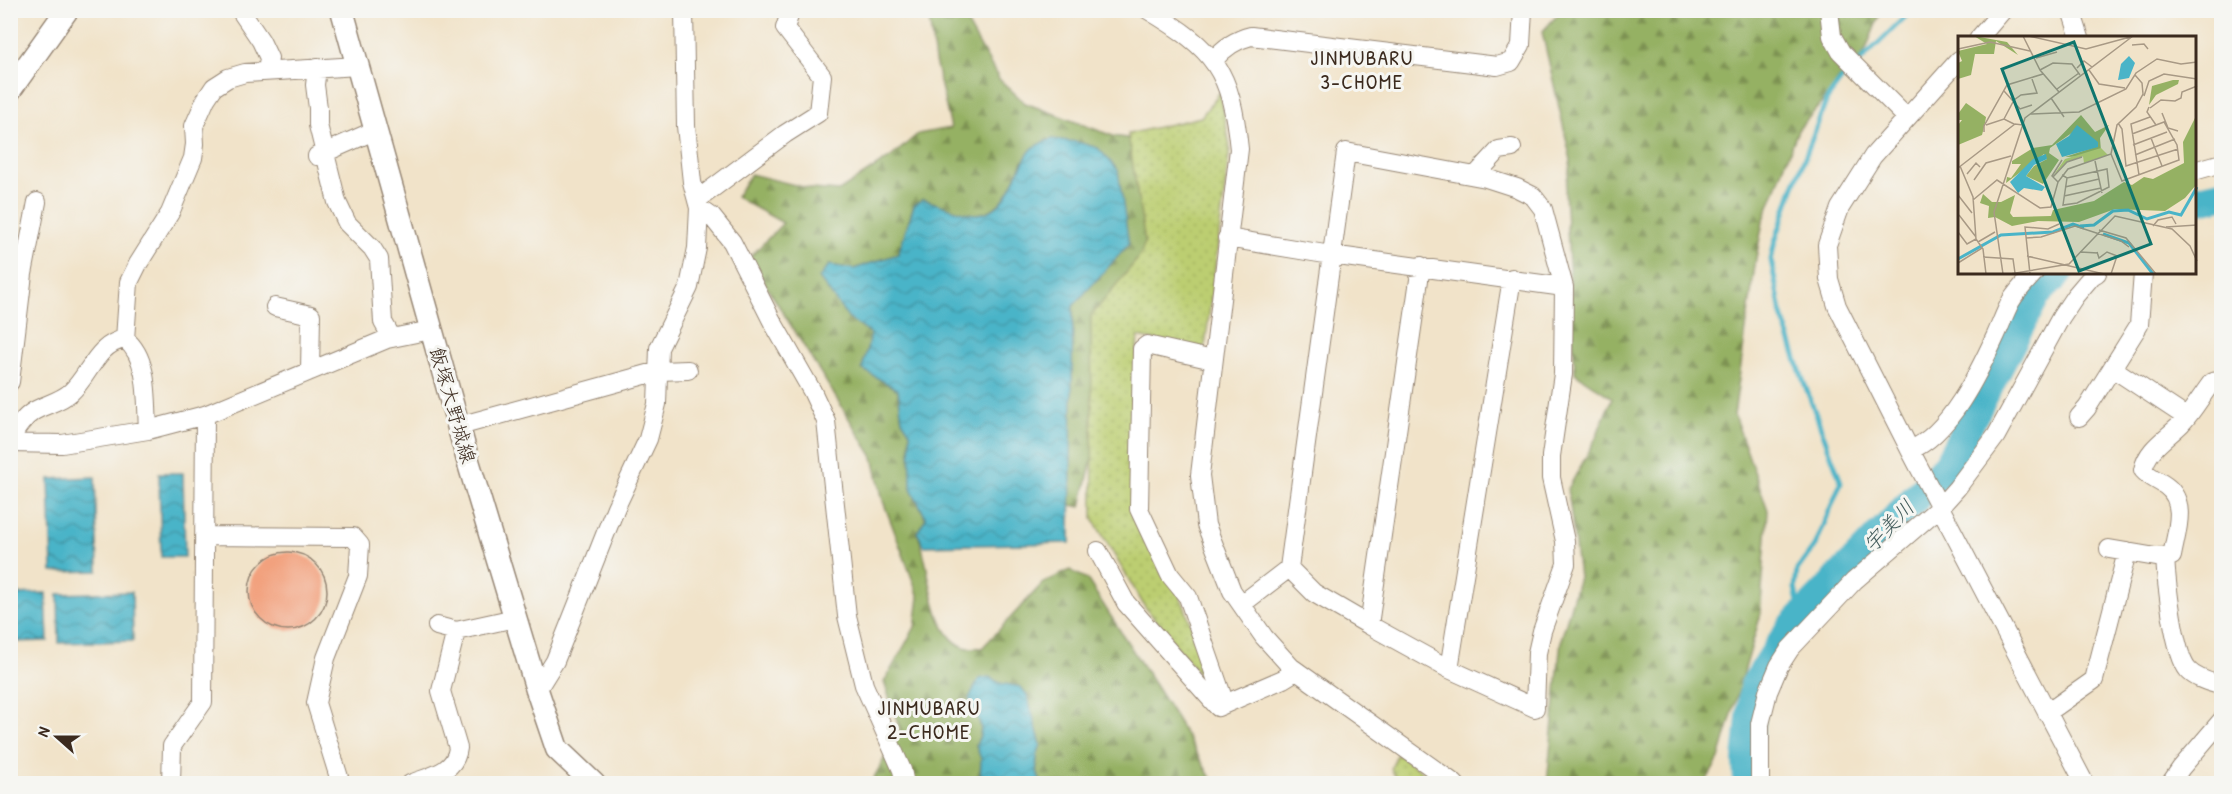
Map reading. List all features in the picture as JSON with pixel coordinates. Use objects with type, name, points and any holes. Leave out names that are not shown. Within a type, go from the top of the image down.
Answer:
[{"type":"main road","points":[[10,90],[67,10]]},
{"type":"main road","name":"飯塚大野城線","points":[[342,10],[431,330],[537,690],[557,749],[594,783]]},
{"type":"street","points":[[240,10],[261,41],[269,58],[267,72]]},
{"type":"street","points":[[537,690],[555,661],[616,507],[648,439],[657,404],[659,348],[689,287],[697,248],[698,204],[692,182],[686,126],[684,10]]},
{"type":"street","points":[[698,204],[785,134],[818,113],[822,76],[785,28],[791,10]]},
{"type":"street","points":[[1148,10],[1186,33],[1214,60],[1230,92],[1236,118],[1239,149],[1201,465],[1206,525],[1232,591],[1264,637],[1296,670],[1455,783]]},
{"type":"street","points":[[1214,60],[1222,50],[1238,40],[1251,36],[1497,66],[1511,62],[1521,45],[1522,10]]},
{"type":"street","points":[[1829,10],[1833,36],[1841,52],[1907,118]]},
{"type":"street","points":[[1981,36],[2003,10]]},
{"type":"street","points":[[2072,10],[2079,36]]},
{"type":"street","points":[[1958,61],[1873,156],[1840,208],[1827,245],[1829,279],[1837,306],[2085,783]]},
{"type":"street","points":[[126,339],[129,282],[170,213],[193,158],[194,126],[214,87],[228,78],[245,74],[358,66]]},
{"type":"street","points":[[317,68],[315,85],[321,154],[346,223],[372,248],[379,259],[383,322],[392,338]]},
{"type":"street","points":[[321,154],[376,130]]},
{"type":"street","points":[[1242,604],[1288,568],[1347,145],[1475,176],[1517,188],[1533,196],[1543,209],[1564,287],[1563,374],[1551,456],[1551,478],[1565,541],[1566,564],[1542,631],[1537,653],[1535,708],[1449,669],[1370,625],[1314,593],[1288,568]]},
{"type":"street","points":[[1475,176],[1499,150],[1512,148]]},
{"type":"street","points":[[2196,170],[2222,163]]},
{"type":"street","points":[[10,382],[15,303],[37,202]]},
{"type":"street","points":[[698,204],[732,242],[826,421],[847,616],[864,685],[902,770],[905,783]]},
{"type":"street","points":[[1227,238],[1331,255],[1512,278],[1564,287]]},
{"type":"street","points":[[1370,625],[1421,266]]},
{"type":"street","points":[[1912,453],[1938,432],[1957,406],[1995,337],[2011,302],[2033,274]]},
{"type":"street","points":[[1760,783],[1760,724],[1768,692],[1779,666],[1790,649],[1854,581],[1938,504],[1996,436],[2061,317],[2075,296],[2095,274]]},
{"type":"street","points":[[2079,417],[2139,325],[2143,274]]},
{"type":"street","points":[[1449,669],[1512,278]]},
{"type":"street","points":[[275,307],[311,315],[310,371]]},
{"type":"street","points":[[148,430],[144,377],[140,359],[132,344],[126,339],[117,340],[103,349],[71,392],[34,411],[12,431],[62,444],[148,430],[205,415],[392,338],[431,330]]},
{"type":"street","points":[[1213,360],[1147,345],[1142,349],[1139,509],[1170,574],[1188,597],[1225,704]]},
{"type":"street","points":[[2112,368],[2187,417]]},
{"type":"street","points":[[459,426],[659,371],[688,370]]},
{"type":"street","points":[[2109,549],[2156,557],[2172,556],[2179,518],[2179,503],[2167,486],[2149,477],[2143,470],[2149,453],[2187,417],[2212,382],[2222,380]]},
{"type":"street","points":[[171,783],[172,746],[203,702],[205,415]]},
{"type":"street","points":[[204,536],[353,537],[360,544],[358,576],[326,658],[316,702],[341,783]]},
{"type":"street","points":[[1098,551],[1126,603],[1218,707],[1283,679],[1296,670]]},
{"type":"street","points":[[2047,713],[2094,680],[2127,552]]},
{"type":"street","points":[[2165,556],[2170,611],[2186,668],[2194,675],[2222,686]]},
{"type":"street","points":[[437,626],[456,631],[515,618]]},
{"type":"street","points":[[410,783],[446,770],[457,756],[458,748],[441,691],[456,631]]},
{"type":"street","points":[[2170,783],[2222,720]]},
{"type":"green space","points":[[928,11],[960,11],[999,79],[1025,103],[1113,136],[1154,142],[1165,270],[1111,376],[1081,507],[1070,505],[1073,306],[1129,244],[1023,161],[1007,195],[994,208],[972,214],[923,199],[914,205],[898,254],[854,269],[829,265],[848,318],[871,334],[862,369],[898,390],[902,420],[910,432],[911,488],[926,519],[917,532],[937,612],[953,639],[964,647],[982,648],[1043,583],[1070,570],[1087,579],[1176,718],[1214,783],[1041,783],[1036,764],[1041,744],[1033,718],[972,706],[981,729],[976,745],[981,758],[980,783],[871,783],[900,730],[884,682],[915,627],[919,597],[883,501],[873,457],[749,258],[783,223],[736,197],[751,174],[811,189],[839,191],[891,157],[918,134],[951,128],[935,61]]},
{"type":"green space","points":[[1561,11],[1881,11],[1864,54],[1798,130],[1763,222],[1734,415],[1768,510],[1760,617],[1719,759],[1705,783],[1547,783],[1561,640],[1579,577],[1568,489],[1593,444],[1612,398],[1575,373],[1565,191],[1571,160],[1542,32]]},
{"type":"green space","points":[[1220,92],[1230,147],[1205,347],[1200,349],[1138,337],[1134,394],[1134,509],[1183,603],[1218,697],[1145,607],[1093,519],[1091,316],[1140,256],[1145,242],[1128,134],[1201,117]]},
{"type":"green space","points":[[1397,754],[1439,783],[1399,783],[1391,769]]},
{"type":"water","points":[[1052,139],[1078,142],[1098,148],[1118,170],[1129,244],[1073,306],[1070,543],[924,546],[917,532],[926,518],[911,488],[910,432],[902,420],[898,390],[862,369],[871,334],[848,318],[819,278],[829,265],[854,269],[898,254],[914,205],[923,199],[966,213],[988,212],[1004,199],[1031,150]]},
{"type":"water","points":[[159,473],[183,473],[185,557],[161,557]]},
{"type":"water","points":[[95,477],[98,571],[52,572],[49,479]]},
{"type":"water","points":[[132,592],[133,641],[59,643],[58,594]]},
{"type":"water","points":[[46,593],[48,641],[13,642],[12,594]]},
{"type":"water","points":[[989,677],[1000,683],[1021,687],[1027,695],[1041,745],[1036,764],[1041,783],[980,783],[981,759],[976,745],[981,732],[969,698],[979,679]]},
{"type":"building","points":[[288,552],[303,555],[315,564],[324,576],[327,591],[324,606],[315,618],[303,627],[288,630],[273,627],[261,618],[252,606],[249,591],[252,576],[261,564],[273,555]]},
{"type":"waterway","points":[[1801,618],[1795,588],[1797,570],[1816,544],[1841,482],[1802,377],[1781,312],[1771,260],[1791,194],[1827,99],[1841,80],[1912,10]]},
{"type":"waterway","name":"宇美川","points":[[2196,200],[2222,194]]},
{"type":"waterway","name":"宇美川","points":[[1748,784],[1747,760],[1754,687],[1790,629],[1948,464],[2036,295],[2057,274]]},
{"type":"district","name":"JINMUBARU 3-CHOME","points":[[1362,70]]},
{"type":"district","name":"JINMUBARU 2-CHOME","points":[[929,720]]}]
